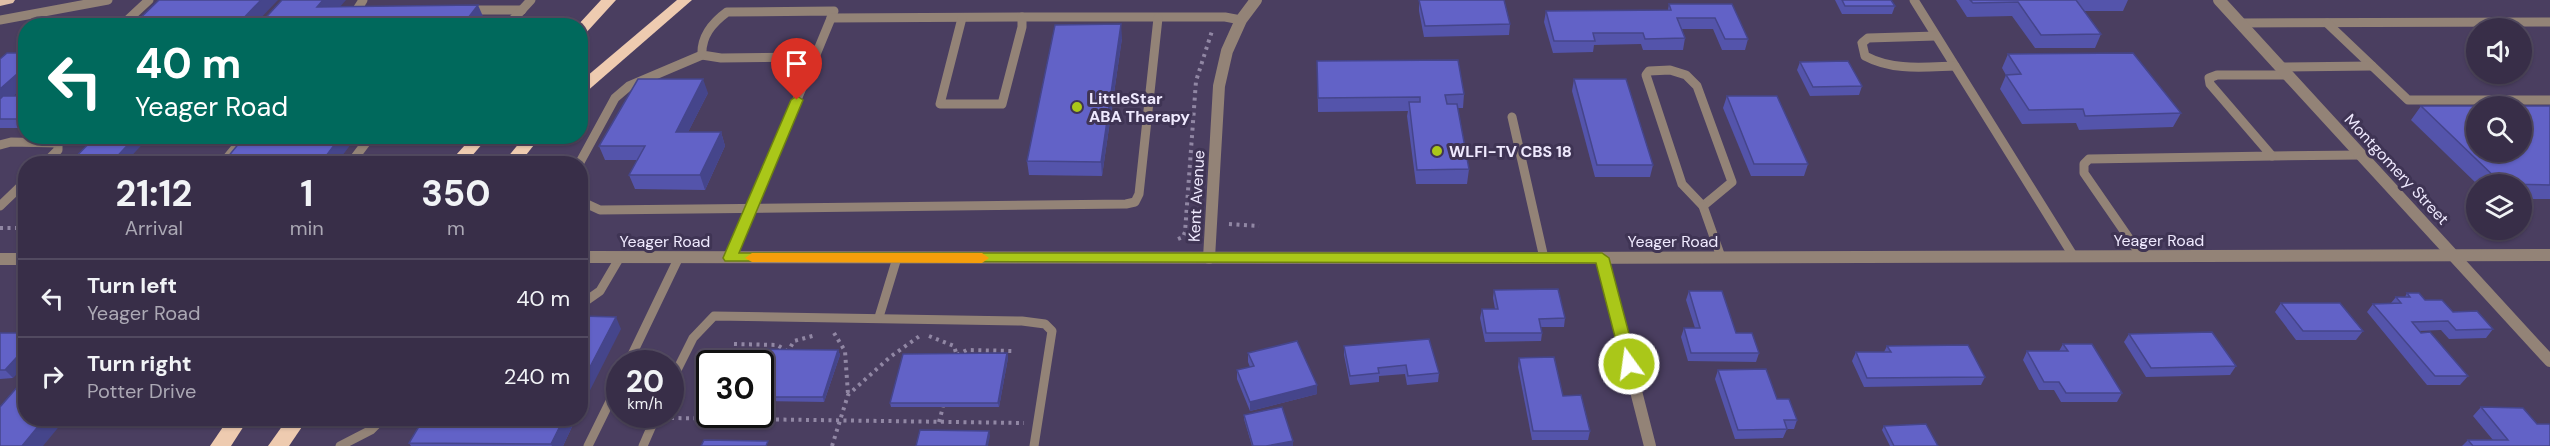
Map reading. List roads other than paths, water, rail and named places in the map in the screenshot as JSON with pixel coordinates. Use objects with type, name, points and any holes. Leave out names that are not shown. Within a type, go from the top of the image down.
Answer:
[{"type":"highway","points":[[588,22],[609,0]]},
{"type":"highway","points":[[588,83],[685,0]]},
{"type":"highway","points":[[463,156],[475,144]]},
{"type":"highway","points":[[517,156],[527,144]]},
{"type":"highway","points":[[220,446],[234,426]]},
{"type":"highway","points":[[278,446],[293,426]]},
{"type":"main road","points":[[0,2],[9,0]]},
{"type":"street","name":"Kent Avenue","points":[[1209,258],[1219,86],[1227,51],[1241,20],[1256,0]]},
{"type":"street","name":"Montgomery Street","points":[[2219,0],[2456,255],[2550,361]]},
{"type":"street","name":"Yeager Road","points":[[588,257],[1602,258],[2550,255]]},
{"type":"street","points":[[1602,258],[1650,446]]},
{"type":"street","points":[[0,259],[18,259]]},
{"type":"lane","points":[[0,20],[108,0]]},
{"type":"lane","points":[[130,18],[149,0]]},
{"type":"lane","points":[[363,0],[359,4],[360,10],[376,11]]},
{"type":"lane","points":[[514,18],[531,0]]},
{"type":"lane","points":[[1914,0],[2074,257]]},
{"type":"lane","points":[[466,10],[522,10]]},
{"type":"lane","points":[[702,55],[700,45],[715,20],[727,12],[962,18],[1225,17],[1241,20]]},
{"type":"lane","points":[[730,258],[833,15]]},
{"type":"lane","points":[[962,18],[940,104],[1002,104],[1022,27],[1022,17]]},
{"type":"lane","points":[[588,204],[600,210],[1126,204],[1135,202],[1139,194],[1158,18]]},
{"type":"lane","points":[[2240,23],[2550,22]]},
{"type":"lane","points":[[2327,23],[2408,100],[2550,100]]},
{"type":"lane","points":[[1936,36],[1868,38],[1862,44],[1865,56],[1875,63],[1888,66],[1955,66]]},
{"type":"lane","points":[[583,156],[615,98],[629,86],[702,55],[721,58],[815,57]]},
{"type":"lane","points":[[2272,156],[2210,84],[2209,78],[2217,75],[2372,66]]},
{"type":"lane","points":[[1703,206],[1732,182],[1697,86],[1687,74],[1677,71],[1649,71],[1646,75],[1682,184],[1703,206],[1721,257]]},
{"type":"lane","points":[[1512,117],[1544,258]]},
{"type":"lane","points":[[0,145],[18,142]]},
{"type":"lane","points":[[229,156],[238,144]]},
{"type":"lane","points":[[2142,256],[2084,173],[2084,164],[2089,159],[2361,155]]},
{"type":"lane","points":[[0,206],[18,189]]},
{"type":"lane","points":[[588,302],[599,294],[620,257]]},
{"type":"lane","points":[[634,350],[679,257]]},
{"type":"lane","points":[[879,317],[897,258]]},
{"type":"lane","points":[[684,354],[700,325],[714,316],[928,318],[1022,321],[1045,324],[1052,331],[1051,348],[1034,446]]},
{"type":"lane","points":[[588,446],[606,409]]},
{"type":"lane","points":[[340,446],[375,426]]},
{"type":"lane","points":[[643,446],[651,428]]},
{"type":"place","name":"LittleStar ABA Therapy","points":[[1077,107]]},
{"type":"place","name":"WLFI-TV CBS 18","points":[[1437,151]]}]
